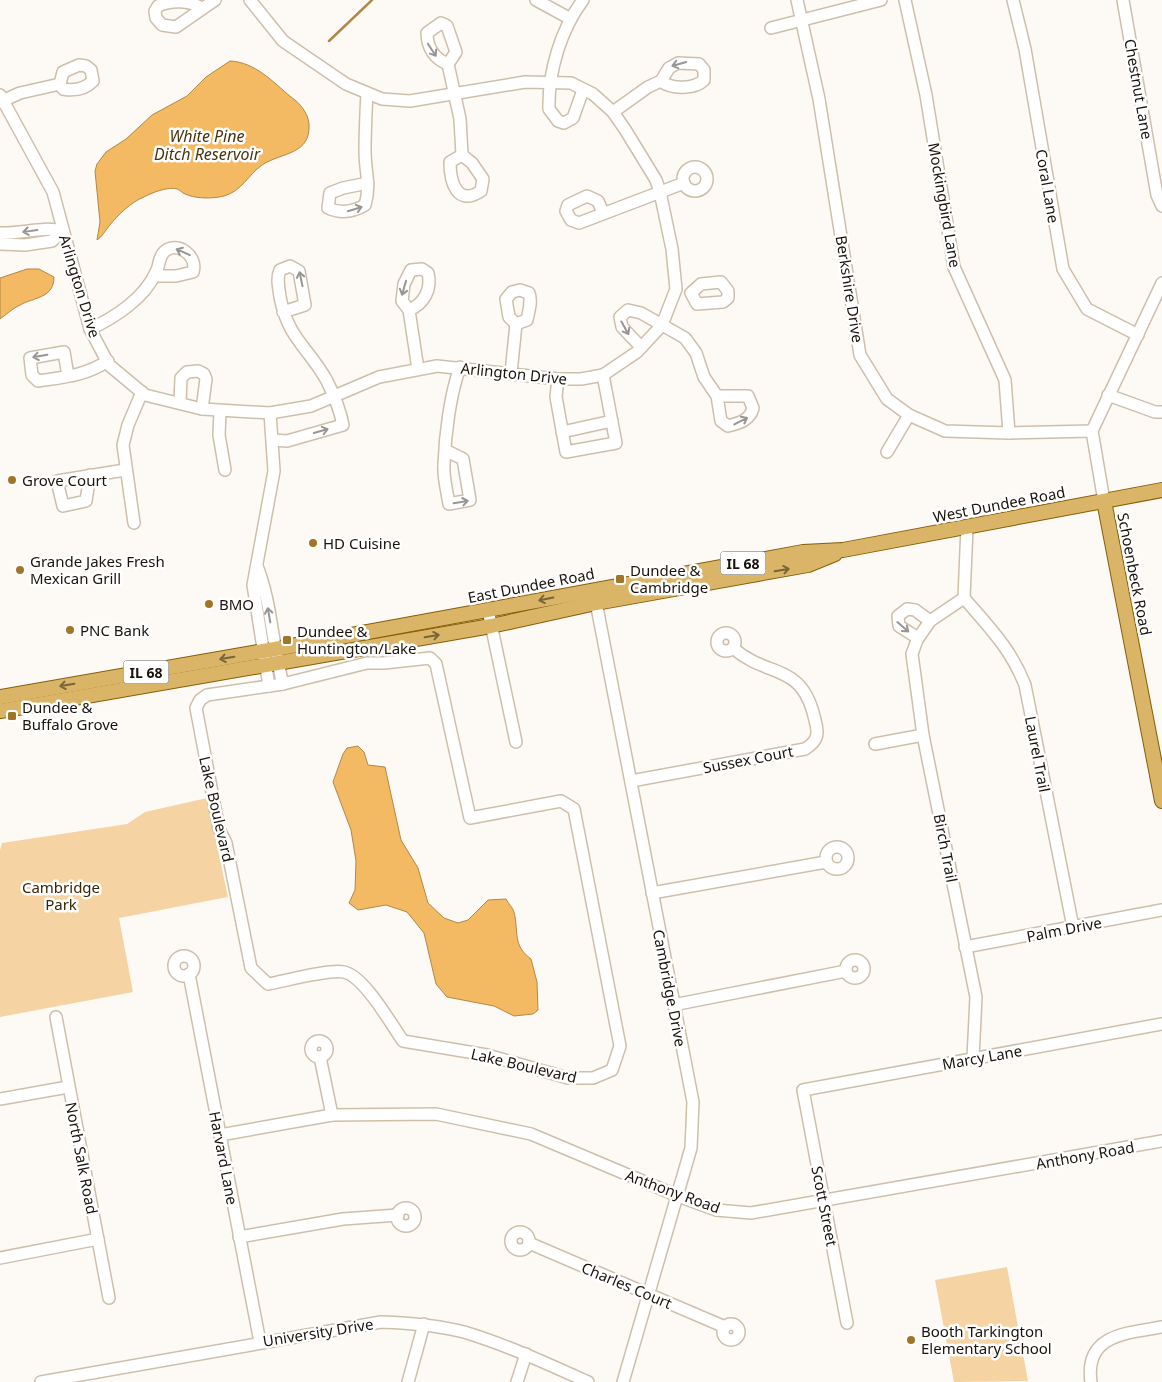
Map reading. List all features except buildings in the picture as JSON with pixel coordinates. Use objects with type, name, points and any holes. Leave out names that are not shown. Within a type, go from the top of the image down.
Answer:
[{"type":"main road","name":"West Dundee Road","points":[[843,550],[1162,490]]},
{"type":"main road","name":"Schoenbeck Road","points":[[1104,501],[1162,800]]},
{"type":"main road","name":"East Dundee Road","points":[[0,711],[269,657],[488,610],[595,597],[808,565],[843,550]]},
{"type":"main road","name":"East Dundee Road","points":[[0,697],[491,626],[595,597]]},
{"type":"street","points":[[201,8],[215,0]]},
{"type":"street","name":"Arlington Drive","points":[[1,99],[53,192],[90,329],[108,362],[145,395],[202,409],[270,413],[311,406],[379,377],[418,369],[460,367],[558,379],[581,379],[603,375],[641,347],[662,325],[676,289],[672,249],[660,192],[656,180],[613,112],[593,94],[571,84],[552,81],[525,82],[410,101],[382,99],[346,84],[283,41],[250,0]]},
{"type":"street","points":[[536,0],[569,18]]},
{"type":"street","points":[[583,0],[569,18],[564,31],[552,81],[549,108],[558,121],[564,122],[573,118],[583,90]]},
{"type":"street","name":"Berkshire Drive","points":[[797,0],[803,20],[821,109],[860,355],[887,399],[909,415],[945,431],[1009,433],[1092,431]]},
{"type":"street","points":[[771,28],[881,0]]},
{"type":"street","name":"Mockingbird Lane","points":[[905,0],[926,95],[954,267],[1005,380],[1009,433]]},
{"type":"street","name":"Coral Lane","points":[[1013,0],[1025,49],[1063,269],[1086,309],[1138,335]]},
{"type":"street","name":"Chestnut Lane","points":[[1123,0],[1158,195],[1162,206]]},
{"type":"street","points":[[448,64],[460,119],[462,155]]},
{"type":"street","points":[[613,112],[648,87],[662,81]]},
{"type":"street","points":[[1,99],[60,84]]},
{"type":"street","points":[[367,93],[365,153],[368,183]]},
{"type":"street","points":[[604,213],[684,184]]},
{"type":"street","points":[[0,233],[32,232],[49,228],[63,231]]},
{"type":"street","points":[[0,244],[25,245],[52,241],[63,231]]},
{"type":"street","points":[[90,329],[110,320],[146,288],[154,276]]},
{"type":"street","points":[[1104,501],[1092,431],[1162,283]]},
{"type":"street","points":[[676,289],[692,293]]},
{"type":"street","points":[[409,310],[418,369]]},
{"type":"street","points":[[641,347],[622,327],[620,317],[622,313],[628,310],[642,313],[685,338],[696,353],[704,377],[716,396]]},
{"type":"street","points":[[274,440],[286,441],[343,425],[326,380],[293,336],[283,312]]},
{"type":"street","points":[[511,373],[516,324]]},
{"type":"street","points":[[68,376],[91,372],[108,362]]},
{"type":"street","points":[[445,450],[452,399],[460,367]]},
{"type":"street","points":[[180,403],[181,378],[187,372],[198,371],[204,374],[206,379],[202,409]]},
{"type":"street","points":[[558,379],[556,398],[566,452],[616,442],[603,375]]},
{"type":"street","points":[[134,523],[125,470],[123,445],[128,425],[142,392]]},
{"type":"street","points":[[1108,395],[1155,412],[1162,412]]},
{"type":"street","points":[[220,411],[218,435],[225,470]]},
{"type":"street","points":[[268,686],[269,657],[263,583],[257,566],[274,471],[274,440],[270,413]]},
{"type":"street","points":[[887,452],[909,415]]},
{"type":"street","points":[[562,432],[612,421]]},
{"type":"street","points":[[90,475],[125,470]]},
{"type":"street","points":[[964,598],[967,527]]},
{"type":"street","name":"Cambridge Drive","points":[[595,597],[693,1102],[691,1148],[623,1382]]},
{"type":"street","name":"Birch Trail","points":[[964,598],[930,621],[918,638],[912,654],[923,735],[976,997],[974,1058]]},
{"type":"street","name":"Laurel Trail","points":[[964,598],[1008,649],[1025,685],[1073,928]]},
{"type":"street","points":[[918,638],[899,626],[898,616],[906,609],[915,610],[930,621]]},
{"type":"street","points":[[488,610],[516,742]]},
{"type":"street","name":"Sussex Court","points":[[632,782],[805,749],[814,743],[818,736],[812,703],[803,687],[781,672],[740,654],[733,648]]},
{"type":"street","points":[[269,657],[283,684]]},
{"type":"street","name":"Lake Boulevard","points":[[430,658],[436,664],[470,818],[561,801],[574,809],[620,1046],[612,1070],[593,1078],[568,1078],[487,1055],[403,1041],[368,992],[355,978],[344,972],[268,984],[255,974],[251,968],[226,844],[219,829],[196,708],[200,700],[207,695],[283,684],[367,663],[430,658]]},
{"type":"street","points":[[875,744],[923,735]]},
{"type":"street","points":[[652,893],[826,862]]},
{"type":"street","name":"Palm Drive","points":[[966,947],[1162,910]]},
{"type":"street","points":[[673,1005],[846,971]]},
{"type":"street","name":"Harvard Lane","points":[[189,974],[260,1342]]},
{"type":"street","name":"North Salk Road","points":[[56,1017],[109,1298]]},
{"type":"street","name":"Marcy Lane","points":[[803,1090],[1162,1024]]},
{"type":"street","points":[[320,1057],[332,1115]]},
{"type":"street","points":[[0,1099],[68,1087]]},
{"type":"street","name":"Scott Street","points":[[803,1090],[847,1323]]},
{"type":"street","name":"Anthony Road","points":[[220,1135],[332,1115],[436,1114],[531,1134],[716,1210],[751,1213],[824,1202],[1162,1142]]},
{"type":"street","points":[[239,1237],[343,1220],[398,1215]]},
{"type":"street","points":[[0,1258],[98,1238]]},
{"type":"street","name":"Charles Court","points":[[529,1243],[725,1327]]},
{"type":"street","name":"University Drive","points":[[41,1382],[381,1322],[424,1324],[464,1332],[526,1354],[588,1382]]},
{"type":"street","points":[[408,1382],[424,1324]]},
{"type":"street","points":[[1092,1382],[1090,1373],[1095,1354],[1103,1341],[1162,1327]]},
{"type":"street","points":[[517,1382],[526,1354]]},
{"type":"green space","name":"Cambridge Park","points":[[207,798],[228,897],[119,918],[133,992],[0,1017],[0,850],[2,843],[127,824],[145,812]]},
{"type":"green space","points":[[1007,1267],[1028,1381],[954,1382],[935,1280]]},
{"type":"water","name":"White Pine Ditch Reservoir","points":[[230,61],[239,62],[256,69],[300,105],[307,116],[309,124],[305,142],[294,151],[262,165],[240,187],[230,194],[214,198],[198,197],[187,195],[178,189],[169,188],[147,195],[125,209],[97,240],[100,222],[95,171],[97,164],[106,152],[126,139],[152,115],[187,96],[206,77]]},
{"type":"water","points":[[27,269],[39,269],[54,277],[51,289],[43,296],[17,306],[0,319],[0,278]]},
{"type":"water","points":[[358,746],[364,752],[368,765],[385,767],[401,840],[418,868],[428,903],[444,918],[458,923],[468,920],[488,900],[506,899],[512,907],[517,938],[521,949],[531,959],[537,982],[538,1010],[533,1014],[514,1016],[494,1006],[447,997],[436,984],[424,933],[407,912],[386,905],[358,910],[349,903],[355,890],[356,861],[351,830],[333,782],[347,748]]},
{"type":"waterway","points":[[329,41],[372,0]]},
{"type":"place","name":"Grove Court","points":[[12,480]]},
{"type":"place","name":"HD Cuisine","points":[[313,543]]},
{"type":"place","name":"Grande Jakes Fresh Mexican Grill","points":[[20,570]]},
{"type":"place","name":"Dundee & Cambridge","points":[[620,579]]},
{"type":"place","name":"BMO","points":[[209,604]]},
{"type":"place","name":"PNC Bank","points":[[70,630]]},
{"type":"place","name":"Dundee & Huntington/Lake","points":[[287,640]]},
{"type":"place","name":"Dundee & Buffalo Grove","points":[[12,716]]},
{"type":"place","name":"Booth Tarkington Elementary School","points":[[911,1340]]}]
